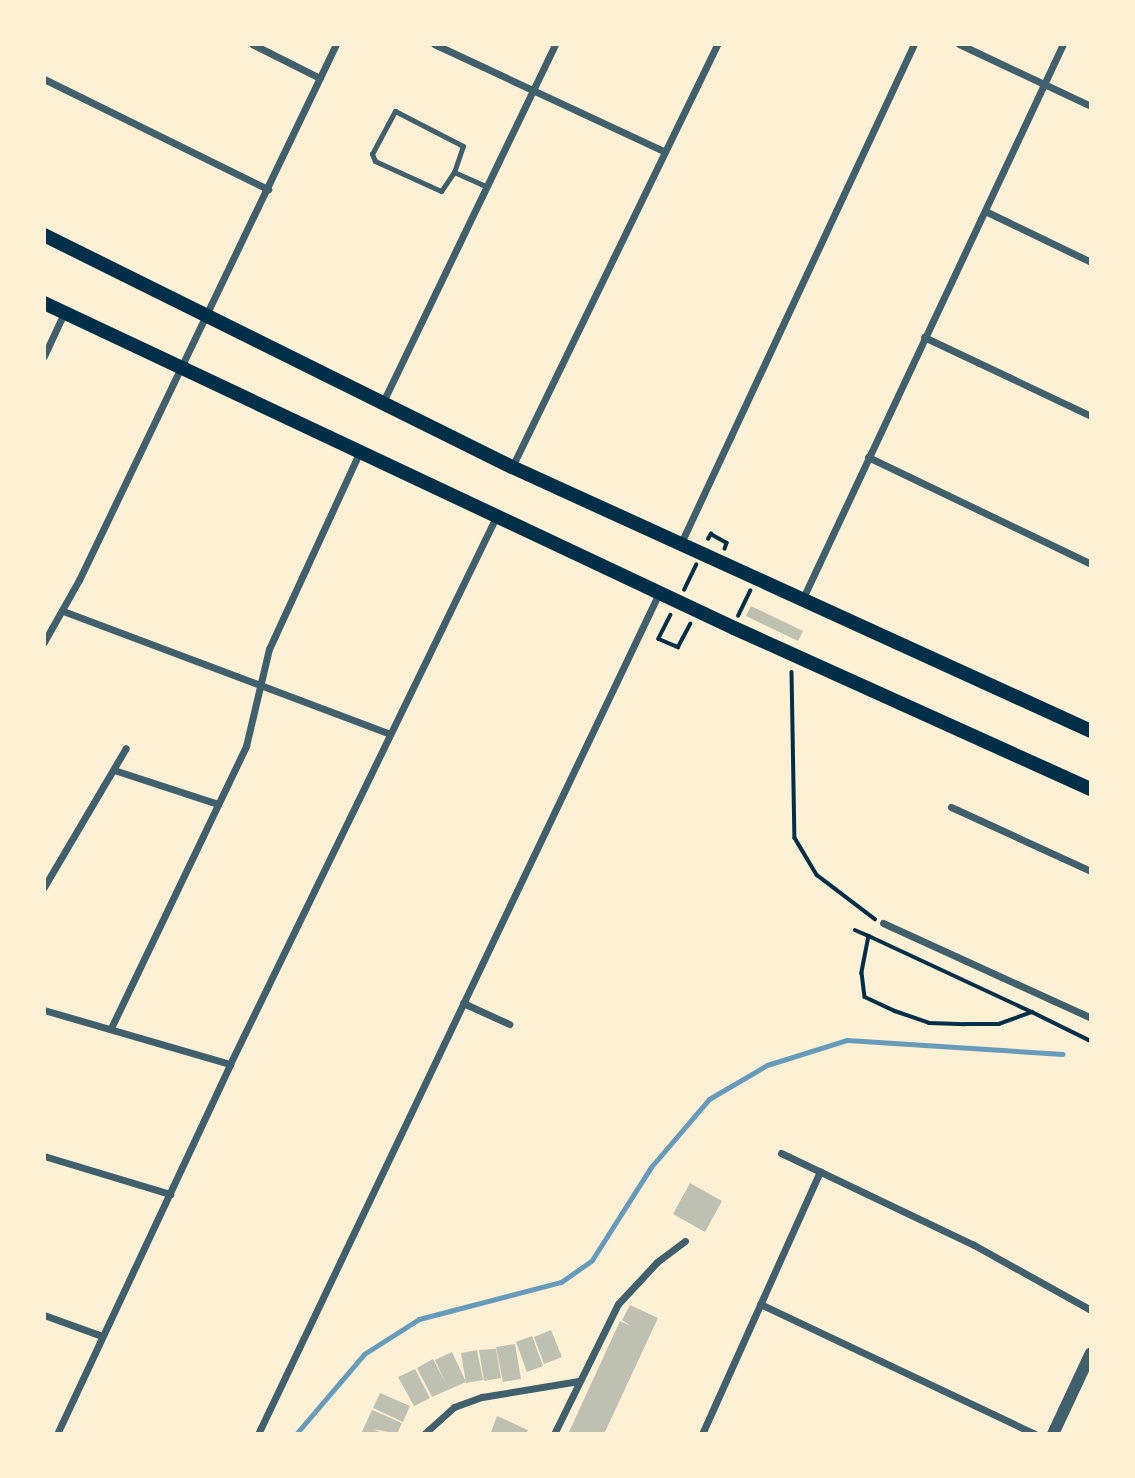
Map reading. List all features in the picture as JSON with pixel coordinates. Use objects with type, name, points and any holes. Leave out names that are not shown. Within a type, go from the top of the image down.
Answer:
[{"type":"main road","points":[[44,235],[208,315],[382,405],[512,467],[1091,731]]},
{"type":"main road","points":[[44,303],[496,517],[1091,789]]},
{"type":"street","points":[[252,44],[320,78]]},
{"type":"street","points":[[45,639],[63,611],[182,369],[336,44]]},
{"type":"street","points":[[434,44],[663,151]]},
{"type":"street","points":[[382,405],[555,44]]},
{"type":"street","points":[[512,467],[717,44]]},
{"type":"street","points":[[681,543],[914,44]]},
{"type":"street","points":[[959,44],[1091,106]]},
{"type":"street","points":[[803,598],[1063,44]]},
{"type":"street","points":[[44,79],[268,189]]},
{"type":"street","points":[[985,211],[1091,262]]},
{"type":"street","points":[[44,356],[64,312]]},
{"type":"street","points":[[925,337],[1091,416]]},
{"type":"street","points":[[111,1028],[246,747],[269,649],[359,453]]},
{"type":"street","points":[[868,457],[1091,564]]},
{"type":"street","points":[[57,1434],[230,1064],[496,517]]},
{"type":"street","points":[[258,1434],[659,592]]},
{"type":"street","points":[[63,611],[390,734]]},
{"type":"street","points":[[44,887],[126,748]]},
{"type":"street","points":[[114,770],[218,804]]},
{"type":"street","points":[[951,807],[1091,871]]},
{"type":"street","points":[[883,923],[1091,1018]]},
{"type":"street","points":[[463,1003],[509,1024]]},
{"type":"street","points":[[44,1010],[230,1064]]},
{"type":"street","points":[[781,1153],[974,1245],[1091,1310]]},
{"type":"street","points":[[44,1156],[170,1194]]},
{"type":"street","points":[[702,1434],[820,1171]]},
{"type":"street","points":[[554,1434],[618,1304],[657,1262],[685,1241]]},
{"type":"street","points":[[760,1304],[1035,1434]]},
{"type":"street","points":[[44,1315],[102,1336]]},
{"type":"street","points":[[1053,1434],[1091,1353]]},
{"type":"street","points":[[424,1434],[437,1418],[472,1400],[579,1381]]},
{"type":"lane","points":[[401,112],[460,141],[464,150],[454,172],[441,191],[375,161],[372,154],[390,116],[401,112]]},
{"type":"lane","points":[[454,172],[487,187]]},
{"type":"path","points":[[711,534],[727,542]]},
{"type":"path","points":[[740,612],[757,577]]},
{"type":"path","points":[[659,639],[678,647],[698,610]]},
{"type":"path","points":[[792,654],[790,766],[795,838],[817,875],[883,923]]},
{"type":"path","points":[[855,930],[1091,1041]]},
{"type":"path","points":[[869,936],[862,973],[865,997],[895,1011],[929,1023],[965,1024],[999,1024],[1032,1012]]},
{"type":"building","points":[[751,606],[803,631],[798,641],[746,616]]},
{"type":"building","points":[[690,1183],[722,1201],[705,1232],[673,1214]]},
{"type":"building","points":[[630,1305],[658,1318],[604,1434],[568,1434],[620,1321],[631,1326],[622,1320]]},
{"type":"building","points":[[551,1330],[562,1357],[544,1364],[534,1337]]},
{"type":"building","points":[[532,1336],[543,1366],[527,1372],[516,1342]]},
{"type":"building","points":[[515,1344],[521,1379],[503,1382],[496,1347]]},
{"type":"building","points":[[496,1349],[501,1378],[484,1381],[479,1350]]},
{"type":"building","points":[[477,1350],[483,1380],[466,1383],[461,1353]]},
{"type":"building","points":[[452,1352],[466,1382],[432,1397],[417,1368],[433,1359],[445,1382],[435,1360]]},
{"type":"building","points":[[415,1369],[430,1398],[414,1406],[398,1377]]},
{"type":"building","points":[[380,1393],[410,1406],[403,1422],[373,1408]]},
{"type":"building","points":[[372,1410],[402,1423],[397,1434],[374,1429],[383,1434],[361,1434]]},
{"type":"building","points":[[497,1416],[528,1430],[526,1434],[491,1432]]},
{"type":"waterway","points":[[296,1434],[364,1354],[419,1319],[561,1282],[592,1260],[651,1167],[709,1099],[767,1065],[847,1040],[1063,1054]]}]
